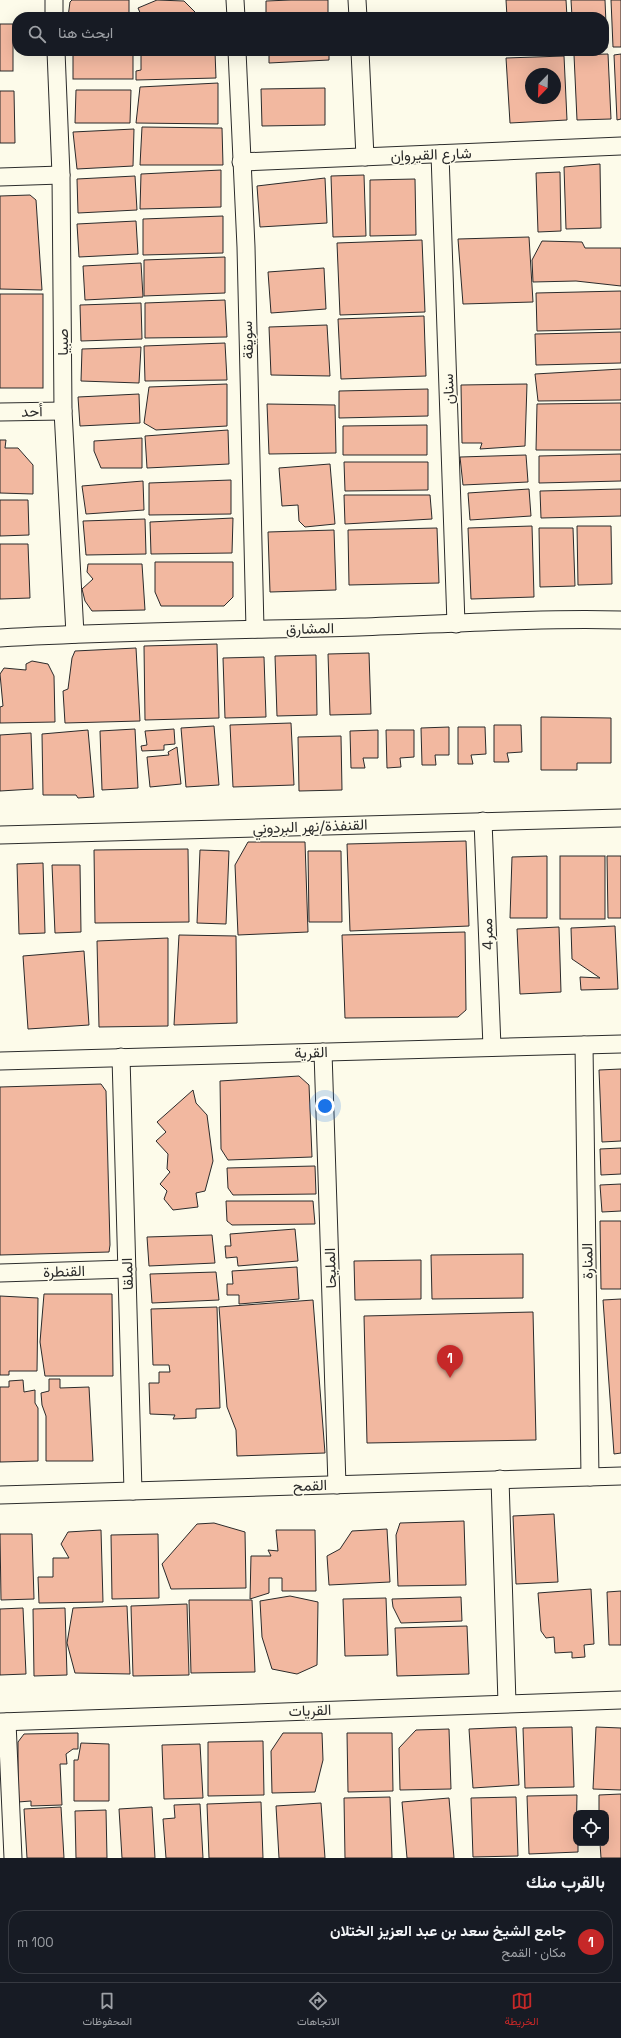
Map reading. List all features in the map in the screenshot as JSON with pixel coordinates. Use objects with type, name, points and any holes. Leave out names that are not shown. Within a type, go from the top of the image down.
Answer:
[{"type":"street","points":[[54,0],[54,12]]},
{"type":"street","points":[[235,0],[236,12]]},
{"type":"street","points":[[357,0],[358,12]]},
{"type":"street","name":"صبيا","points":[[56,56],[61,175],[63,410],[75,634]]},
{"type":"street","name":"سويقة","points":[[237,56],[246,247],[255,629]]},
{"type":"street","points":[[360,56],[365,157]]},
{"type":"street","name":"شارع القيروان","points":[[241,162],[621,146]]},
{"type":"street","name":"سنان","points":[[440,154],[456,624]]},
{"type":"street","points":[[0,177],[61,175]]},
{"type":"street","name":"أحد","points":[[0,412],[63,410]]},
{"type":"street","name":"المشارق","points":[[0,638],[75,634],[456,624],[562,619],[621,620]]},
{"type":"street","name":"القنفذة/نهر البردوني","points":[[0,835],[621,818]]},
{"type":"street","name":"ممر4","points":[[483,822],[492,1048]]},
{"type":"street","name":"القرية","points":[[0,1061],[621,1044]]},
{"type":"street","name":"المنارة","points":[[584,1045],[590,1477]]},
{"type":"street","name":"المليحا","points":[[323,1052],[337,1484]]},
{"type":"street","name":"الملقا","points":[[122,1057],[134,1491]]},
{"type":"street","name":"القنطرة","points":[[0,1273],[127,1270]]},
{"type":"street","name":"القمح","points":[[0,1495],[621,1476]]},
{"type":"street","points":[[500,1480],[507,1703]]},
{"type":"street","name":"القريات","points":[[4,1722],[621,1700]]},
{"type":"street","points":[[4,1722],[13,1858]]},
{"type":"building","points":[[72,0],[129,0],[129,12],[69,12],[70,2]]},
{"type":"building","points":[[157,0],[184,1],[195,12],[140,12],[138,8]]},
{"type":"building","points":[[328,0],[328,12],[266,12],[266,1]]},
{"type":"building","points":[[506,0],[566,0],[567,12],[507,12]]},
{"type":"building","points":[[571,0],[605,0],[606,12],[572,12]]},
{"type":"building","points":[[611,0],[621,0],[621,47],[613,47]]},
{"type":"building","points":[[0,24],[12,24],[13,71],[0,71]]},
{"type":"building","points":[[621,54],[621,119],[617,120],[614,55]]},
{"type":"building","points":[[73,56],[133,56],[133,79],[73,79]]},
{"type":"building","points":[[141,56],[215,56],[216,78],[136,80],[136,71],[141,70]]},
{"type":"building","points":[[269,56],[329,56],[329,60],[269,63]]},
{"type":"building","points":[[564,56],[567,120],[510,123],[506,58]]},
{"type":"building","points":[[574,56],[608,56],[611,119],[577,120]]},
{"type":"building","points":[[218,83],[218,124],[136,123],[140,87]]},
{"type":"building","points":[[325,88],[325,125],[262,126],[261,89]]},
{"type":"building","points":[[76,90],[131,90],[130,123],[75,123]]},
{"type":"building","points":[[0,91],[14,91],[15,143],[0,143]]},
{"type":"building","points":[[142,127],[222,128],[223,165],[140,165]]},
{"type":"building","points":[[134,129],[133,166],[77,169],[73,132]]},
{"type":"building","points":[[600,164],[601,228],[566,229],[564,167]]},
{"type":"building","points":[[221,170],[221,207],[140,209],[141,174]]},
{"type":"building","points":[[560,172],[561,231],[538,232],[536,173]]},
{"type":"building","points":[[364,175],[366,236],[333,237],[331,176]]},
{"type":"building","points":[[135,176],[137,210],[78,213],[77,179]]},
{"type":"building","points":[[325,178],[327,223],[260,227],[257,186]]},
{"type":"building","points":[[415,179],[416,235],[370,236],[370,180]]},
{"type":"building","points":[[30,195],[36,200],[42,290],[0,289],[0,196]]},
{"type":"building","points":[[223,216],[223,253],[143,255],[143,219]]},
{"type":"building","points":[[136,221],[138,254],[79,257],[77,224]]},
{"type":"building","points":[[529,237],[533,302],[463,304],[458,239]]},
{"type":"building","points":[[422,240],[425,312],[340,315],[337,243]]},
{"type":"building","points":[[542,241],[582,242],[585,248],[621,248],[621,286],[576,281],[533,282],[532,260]]},
{"type":"building","points":[[225,257],[225,293],[144,296],[144,260]]},
{"type":"building","points":[[141,263],[143,297],[85,300],[83,266]]},
{"type":"building","points":[[324,268],[326,309],[271,313],[268,272]]},
{"type":"building","points":[[621,291],[621,329],[537,331],[536,293]]},
{"type":"building","points":[[0,294],[43,294],[43,388],[0,388]]},
{"type":"building","points":[[225,300],[227,337],[145,338],[145,303]]},
{"type":"building","points":[[141,303],[142,339],[81,341],[80,305]]},
{"type":"building","points":[[424,316],[426,376],[341,379],[338,319]]},
{"type":"building","points":[[327,325],[330,376],[271,375],[269,327]]},
{"type":"building","points":[[621,332],[621,363],[536,365],[535,334]]},
{"type":"building","points":[[225,343],[227,380],[145,381],[144,346]]},
{"type":"building","points":[[141,347],[139,383],[81,381],[82,349]]},
{"type":"building","points":[[621,369],[621,400],[538,401],[535,374]]},
{"type":"building","points":[[227,384],[227,426],[156,430],[144,423],[149,387]]},
{"type":"building","points":[[527,384],[525,446],[480,449],[482,443],[462,443],[461,385]]},
{"type":"building","points":[[428,389],[428,416],[339,418],[339,391]]},
{"type":"building","points":[[139,394],[140,423],[80,426],[78,397]]},
{"type":"building","points":[[621,403],[621,450],[536,450],[537,404]]},
{"type":"building","points":[[267,404],[335,405],[336,453],[269,454]]},
{"type":"building","points":[[427,425],[427,455],[343,455],[343,426]]},
{"type":"building","points":[[228,430],[229,464],[147,468],[145,436]]},
{"type":"building","points":[[142,438],[142,468],[101,468],[94,451],[94,441]]},
{"type":"building","points":[[0,440],[6,440],[5,448],[18,448],[33,465],[33,494],[0,493]]},
{"type":"building","points":[[621,454],[621,481],[539,483],[539,456]]},
{"type":"building","points":[[526,455],[528,482],[463,485],[460,457]]},
{"type":"building","points":[[344,462],[428,462],[428,490],[345,491]]},
{"type":"building","points":[[330,464],[335,524],[305,527],[299,521],[298,505],[282,506],[279,468]]},
{"type":"building","points":[[231,480],[231,514],[149,515],[149,483]]},
{"type":"building","points":[[143,481],[144,510],[86,514],[82,486]]},
{"type":"building","points":[[529,489],[531,516],[470,520],[468,493]]},
{"type":"building","points":[[621,489],[621,516],[541,518],[540,491]]},
{"type":"building","points":[[344,495],[430,495],[432,519],[345,524]]},
{"type":"building","points":[[0,500],[28,500],[29,535],[0,536]]},
{"type":"building","points":[[233,518],[232,553],[151,554],[150,522]]},
{"type":"building","points":[[145,519],[146,554],[86,555],[83,521]]},
{"type":"building","points":[[532,526],[534,597],[471,599],[468,528]]},
{"type":"building","points":[[577,526],[611,526],[612,584],[578,585]]},
{"type":"building","points":[[437,528],[439,583],[349,585],[348,530]]},
{"type":"building","points":[[539,528],[573,528],[575,586],[540,587]]},
{"type":"building","points":[[334,530],[336,590],[270,592],[268,532]]},
{"type":"building","points":[[0,544],[28,544],[30,598],[0,599]]},
{"type":"building","points":[[155,562],[233,562],[233,597],[224,606],[161,606],[155,592]]},
{"type":"building","points":[[88,564],[142,564],[145,610],[92,611],[85,601],[82,589],[93,579],[87,572]]},
{"type":"building","points":[[217,644],[219,718],[145,720],[144,646]]},
{"type":"building","points":[[136,648],[140,721],[65,723],[63,691],[68,689],[72,658],[75,651]]},
{"type":"building","points":[[369,653],[371,714],[330,715],[328,654]]},
{"type":"building","points":[[316,655],[317,715],[277,716],[275,656]]},
{"type":"building","points":[[264,657],[266,717],[225,718],[223,658]]},
{"type":"building","points":[[32,661],[48,664],[54,676],[55,722],[0,723],[0,707],[3,706],[0,674],[4,668],[26,670],[26,664]]},
{"type":"building","points":[[541,717],[611,718],[611,763],[577,763],[577,770],[541,770]]},
{"type":"building","points":[[291,723],[294,785],[233,787],[230,725]]},
{"type":"building","points":[[494,725],[521,725],[522,752],[507,753],[509,762],[494,762]]},
{"type":"building","points":[[214,726],[219,785],[186,787],[181,728]]},
{"type":"building","points":[[449,727],[449,755],[435,755],[436,765],[422,765],[421,728]]},
{"type":"building","points":[[458,727],[485,727],[486,754],[471,755],[473,764],[458,764]]},
{"type":"building","points":[[135,729],[138,788],[102,790],[100,731]]},
{"type":"building","points":[[174,729],[175,744],[164,745],[164,750],[142,751],[141,746],[147,745],[145,731]]},
{"type":"building","points":[[88,730],[94,797],[78,798],[76,795],[43,795],[42,734]]},
{"type":"building","points":[[378,730],[378,758],[363,758],[365,768],[351,768],[350,731]]},
{"type":"building","points":[[386,730],[414,730],[414,757],[400,758],[401,767],[387,768]]},
{"type":"building","points":[[31,733],[33,789],[0,791],[0,735]]},
{"type":"building","points":[[341,736],[342,790],[299,791],[298,737]]},
{"type":"building","points":[[177,747],[181,784],[150,787],[147,757],[169,755],[168,752]]},
{"type":"building","points":[[466,841],[469,926],[350,931],[347,844]]},
{"type":"building","points":[[248,842],[305,842],[308,932],[238,935],[235,865]]},
{"type":"building","points":[[188,849],[189,922],[95,923],[94,850]]},
{"type":"building","points":[[200,850],[229,851],[226,924],[197,923]]},
{"type":"building","points":[[308,851],[341,851],[342,922],[309,922]]},
{"type":"building","points":[[547,856],[547,918],[510,918],[512,857]]},
{"type":"building","points":[[560,856],[605,856],[605,919],[560,919]]},
{"type":"building","points":[[607,856],[621,856],[621,918],[608,918]]},
{"type":"building","points":[[43,863],[45,933],[19,934],[17,864]]},
{"type":"building","points":[[52,865],[80,865],[81,932],[55,933]]},
{"type":"building","points":[[615,926],[618,989],[581,990],[580,977],[600,978],[572,959],[571,928]]},
{"type":"building","points":[[559,927],[561,992],[520,994],[517,929]]},
{"type":"building","points":[[465,932],[466,1010],[458,1017],[345,1018],[342,935]]},
{"type":"building","points":[[179,935],[236,936],[237,1023],[174,1025]]},
{"type":"building","points":[[168,938],[168,1026],[99,1027],[97,941]]},
{"type":"building","points":[[84,951],[89,1025],[28,1029],[23,956]]},
{"type":"building","points":[[621,1069],[621,1141],[602,1142],[599,1070]]},
{"type":"building","points":[[299,1076],[309,1085],[312,1157],[228,1160],[221,1149],[220,1081]]},
{"type":"building","points":[[101,1084],[106,1091],[109,1252],[0,1255],[0,1087]]},
{"type":"building","points":[[193,1090],[196,1103],[207,1115],[213,1161],[205,1191],[196,1193],[198,1207],[173,1210],[164,1199],[167,1191],[160,1184],[170,1172],[167,1169],[168,1154],[156,1141],[166,1132],[157,1122]]},
{"type":"building","points":[[621,1148],[621,1174],[601,1175],[600,1149]]},
{"type":"building","points":[[315,1166],[316,1194],[233,1195],[228,1188],[227,1168]]},
{"type":"building","points":[[621,1184],[621,1211],[602,1212],[600,1185]]},
{"type":"building","points":[[226,1201],[313,1201],[315,1224],[232,1225],[227,1221]]},
{"type":"building","points":[[600,1221],[621,1221],[621,1289],[601,1289]]},
{"type":"building","points":[[295,1229],[298,1261],[238,1266],[237,1257],[226,1258],[225,1246],[231,1246],[230,1234]]},
{"type":"building","points":[[212,1235],[215,1263],[149,1266],[147,1237]]},
{"type":"building","points":[[523,1254],[523,1298],[432,1299],[431,1255]]},
{"type":"building","points":[[421,1260],[421,1299],[355,1300],[354,1261]]},
{"type":"building","points":[[297,1267],[299,1299],[239,1304],[239,1295],[227,1295],[227,1284],[233,1284],[232,1271]]},
{"type":"building","points":[[216,1272],[219,1300],[152,1303],[150,1274]]},
{"type":"building","points":[[44,1294],[112,1294],[113,1376],[45,1376],[40,1342]]},
{"type":"building","points":[[0,1296],[38,1298],[37,1371],[9,1371],[9,1375],[0,1375]]},
{"type":"building","points":[[621,1299],[621,1453],[614,1454],[603,1300]]},
{"type":"building","points":[[313,1300],[325,1453],[237,1456],[236,1430],[227,1407],[219,1307]]},
{"type":"building","points":[[217,1307],[220,1408],[196,1409],[196,1418],[173,1419],[175,1415],[150,1414],[149,1383],[159,1383],[159,1372],[170,1372],[169,1365],[153,1365],[151,1309]]},
{"type":"building","points":[[533,1312],[536,1440],[367,1443],[364,1316]]},
{"type":"building","points":[[49,1379],[60,1379],[60,1388],[89,1387],[93,1461],[46,1461],[46,1416],[42,1405],[41,1393],[49,1391]]},
{"type":"building","points":[[23,1380],[24,1392],[35,1390],[35,1403],[38,1408],[38,1461],[0,1462],[0,1387],[9,1387],[9,1381]]},
{"type":"building","points":[[554,1514],[558,1582],[516,1584],[513,1516]]},
{"type":"building","points":[[464,1521],[466,1585],[398,1586],[396,1535],[400,1523]]},
{"type":"building","points":[[214,1523],[245,1532],[246,1588],[171,1589],[162,1564],[197,1524]]},
{"type":"building","points":[[387,1529],[390,1582],[329,1585],[327,1556],[340,1549],[352,1531]]},
{"type":"building","points":[[101,1530],[103,1602],[39,1603],[38,1577],[53,1577],[53,1558],[69,1558],[61,1544],[68,1532]]},
{"type":"building","points":[[276,1530],[315,1530],[316,1591],[282,1591],[282,1578],[269,1578],[269,1593],[250,1599],[251,1556],[271,1556],[268,1550],[278,1551]]},
{"type":"building","points":[[0,1534],[32,1534],[34,1599],[1,1600]]},
{"type":"building","points":[[158,1534],[159,1598],[112,1599],[111,1535]]},
{"type":"building","points":[[591,1589],[594,1644],[584,1645],[585,1657],[572,1658],[572,1652],[555,1653],[554,1637],[546,1638],[541,1631],[538,1593]]},
{"type":"building","points":[[621,1591],[621,1645],[609,1645],[607,1592]]},
{"type":"building","points":[[290,1596],[318,1602],[317,1665],[297,1674],[272,1669],[262,1637],[260,1601]]},
{"type":"building","points":[[461,1597],[462,1621],[401,1623],[393,1607],[392,1599]]},
{"type":"building","points":[[386,1598],[388,1655],[345,1656],[343,1599]]},
{"type":"building","points":[[189,1600],[252,1600],[255,1672],[191,1673]]},
{"type":"building","points":[[187,1604],[189,1675],[133,1676],[131,1606]]},
{"type":"building","points":[[127,1606],[130,1674],[75,1673],[67,1643],[73,1608]]},
{"type":"building","points":[[23,1608],[26,1674],[0,1675],[0,1609]]},
{"type":"building","points":[[65,1608],[67,1675],[34,1676],[33,1609]]},
{"type":"building","points":[[467,1626],[469,1674],[397,1676],[395,1628]]},
{"type":"building","points":[[516,1727],[519,1785],[473,1788],[469,1729]]},
{"type":"building","points":[[572,1727],[574,1787],[525,1788],[523,1728]]},
{"type":"building","points":[[596,1727],[621,1728],[621,1790],[593,1789]]},
{"type":"building","points":[[449,1729],[451,1789],[400,1790],[399,1748],[416,1730]]},
{"type":"building","points":[[78,1733],[78,1749],[73,1749],[66,1754],[67,1764],[60,1764],[62,1805],[31,1806],[31,1801],[18,1802],[18,1742],[24,1734]]},
{"type":"building","points":[[283,1733],[322,1733],[323,1760],[315,1792],[272,1793],[271,1751]]},
{"type":"building","points":[[347,1733],[392,1733],[393,1791],[348,1792]]},
{"type":"building","points":[[263,1741],[264,1795],[208,1796],[208,1742]]},
{"type":"building","points":[[81,1743],[109,1744],[109,1801],[74,1801],[74,1760],[78,1760]]},
{"type":"building","points":[[200,1744],[203,1798],[164,1799],[162,1745]]},
{"type":"building","points":[[621,1794],[621,1858],[601,1858],[600,1846],[609,1846],[609,1810],[599,1810],[599,1795]]},
{"type":"building","points":[[577,1795],[577,1810],[573,1810],[573,1846],[578,1846],[578,1852],[529,1854],[527,1796]]},
{"type":"building","points":[[390,1797],[392,1858],[345,1858],[344,1798]]},
{"type":"building","points":[[516,1797],[518,1856],[473,1857],[471,1798]]},
{"type":"building","points":[[449,1798],[454,1858],[407,1858],[402,1802]]},
{"type":"building","points":[[261,1802],[263,1858],[209,1858],[207,1804]]},
{"type":"building","points":[[321,1803],[325,1858],[279,1858],[276,1806]]},
{"type":"building","points":[[200,1804],[203,1858],[166,1858],[163,1819],[175,1818],[174,1805]]},
{"type":"building","points":[[61,1807],[64,1858],[27,1858],[24,1809]]},
{"type":"building","points":[[152,1807],[155,1858],[122,1858],[119,1809]]},
{"type":"building","points":[[106,1810],[107,1858],[76,1858],[75,1811]]},
{"type":"place","name":"جامع الشيخ سعد بن عبد العزيز الختلان","points":[[450,1378]]}]
